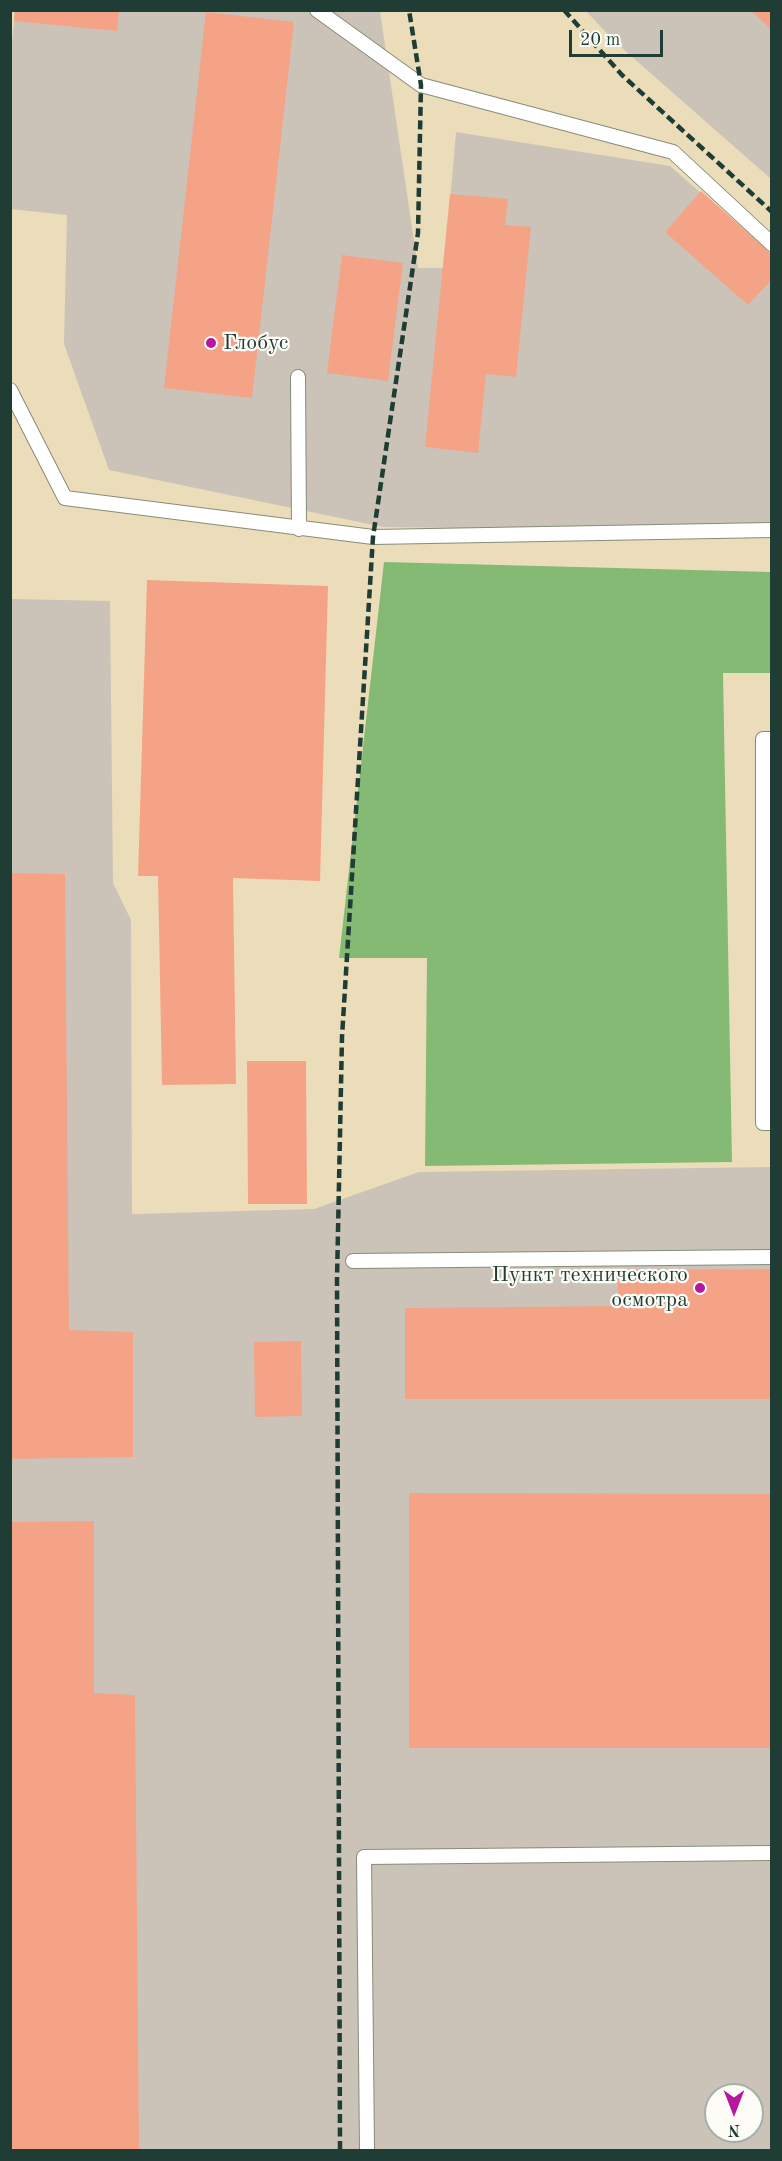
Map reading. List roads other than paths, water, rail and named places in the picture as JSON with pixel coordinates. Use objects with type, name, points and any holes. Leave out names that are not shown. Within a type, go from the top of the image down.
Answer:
[{"type":"lane","points":[[317,10],[421,85],[673,152],[771,244]]},
{"type":"lane","points":[[298,377],[299,529]]},
{"type":"lane","points":[[10,390],[65,498],[373,537],[771,530]]},
{"type":"lane","points":[[771,739],[764,739],[764,1123],[771,1123]]},
{"type":"lane","points":[[353,1261],[771,1257]]},
{"type":"lane","points":[[366,2151],[364,1857],[771,1853]]},
{"type":"railway","points":[[340,2150],[337,1280],[342,1037],[373,537],[418,233],[421,85],[409,10]]},
{"type":"railway","points":[[564,10],[622,75],[772,212]]},
{"type":"place","name":"Глобус","points":[[211,343]]},
{"type":"place","name":"Пункт технического осмотра","points":[[700,1288]]}]
